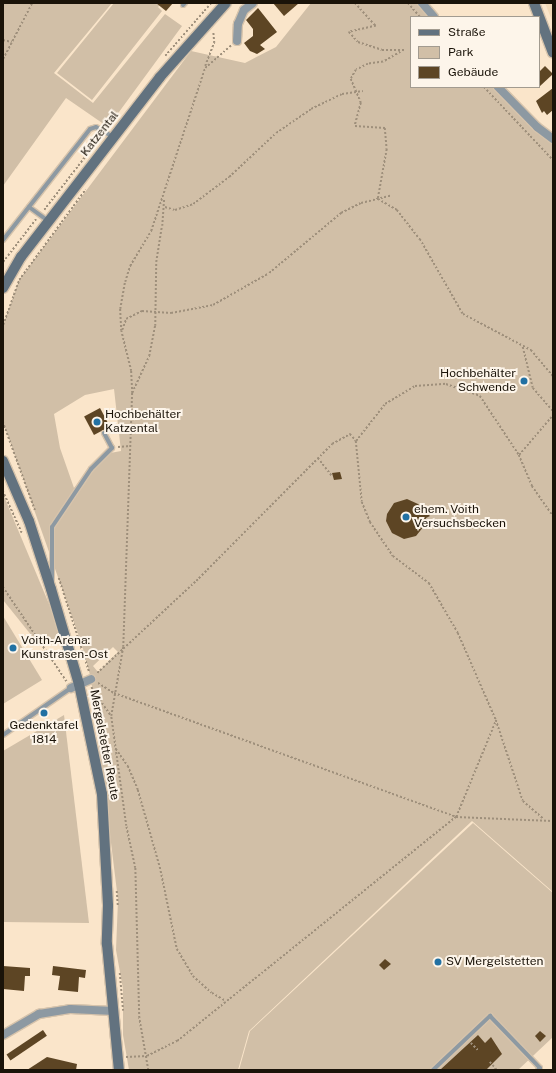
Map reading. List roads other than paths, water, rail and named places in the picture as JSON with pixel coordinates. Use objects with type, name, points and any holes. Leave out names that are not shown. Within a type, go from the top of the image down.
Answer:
[{"type":"street","name":"Katzental","points":[[3,288],[17,263],[48,221],[184,48],[226,3]]},
{"type":"street","points":[[237,41],[238,24],[244,10],[253,3]]},
{"type":"street","points":[[422,3],[433,16]]},
{"type":"street","points":[[534,3],[539,16]]},
{"type":"street","points":[[540,19],[553,53]]},
{"type":"street","points":[[499,88],[538,127],[553,139]]},
{"type":"street","name":"Mergelstetter Reute","points":[[3,461],[29,521],[52,589],[102,794],[108,906],[107,944],[119,1070]]},
{"type":"street","points":[[75,686],[91,679]]},
{"type":"street","points":[[3,1035],[39,1014],[70,1009],[114,1011]]},
{"type":"lane","points":[[3,240],[90,129],[96,127],[113,138]]},
{"type":"lane","points":[[29,207],[48,221]]},
{"type":"lane","points":[[52,589],[54,563],[52,527],[91,469],[112,448],[104,433]]},
{"type":"lane","points":[[3,735],[75,686]]},
{"type":"lane","points":[[433,1070],[490,1016],[540,1068],[538,1070]]},
{"type":"place","name":"Hochbehälter Schwende","points":[[524,381]]},
{"type":"place","name":"Hochbehälter Katzental","points":[[97,422]]},
{"type":"place","name":"ehem. Voith Versuchsbecken","points":[[406,517]]},
{"type":"place","name":"Voith-Arena: Kunstrasen-Ost","points":[[13,648]]},
{"type":"place","name":"Gedenktafel 1814","points":[[44,713]]},
{"type":"place","name":"SV Mergelstetten","points":[[438,962]]}]
